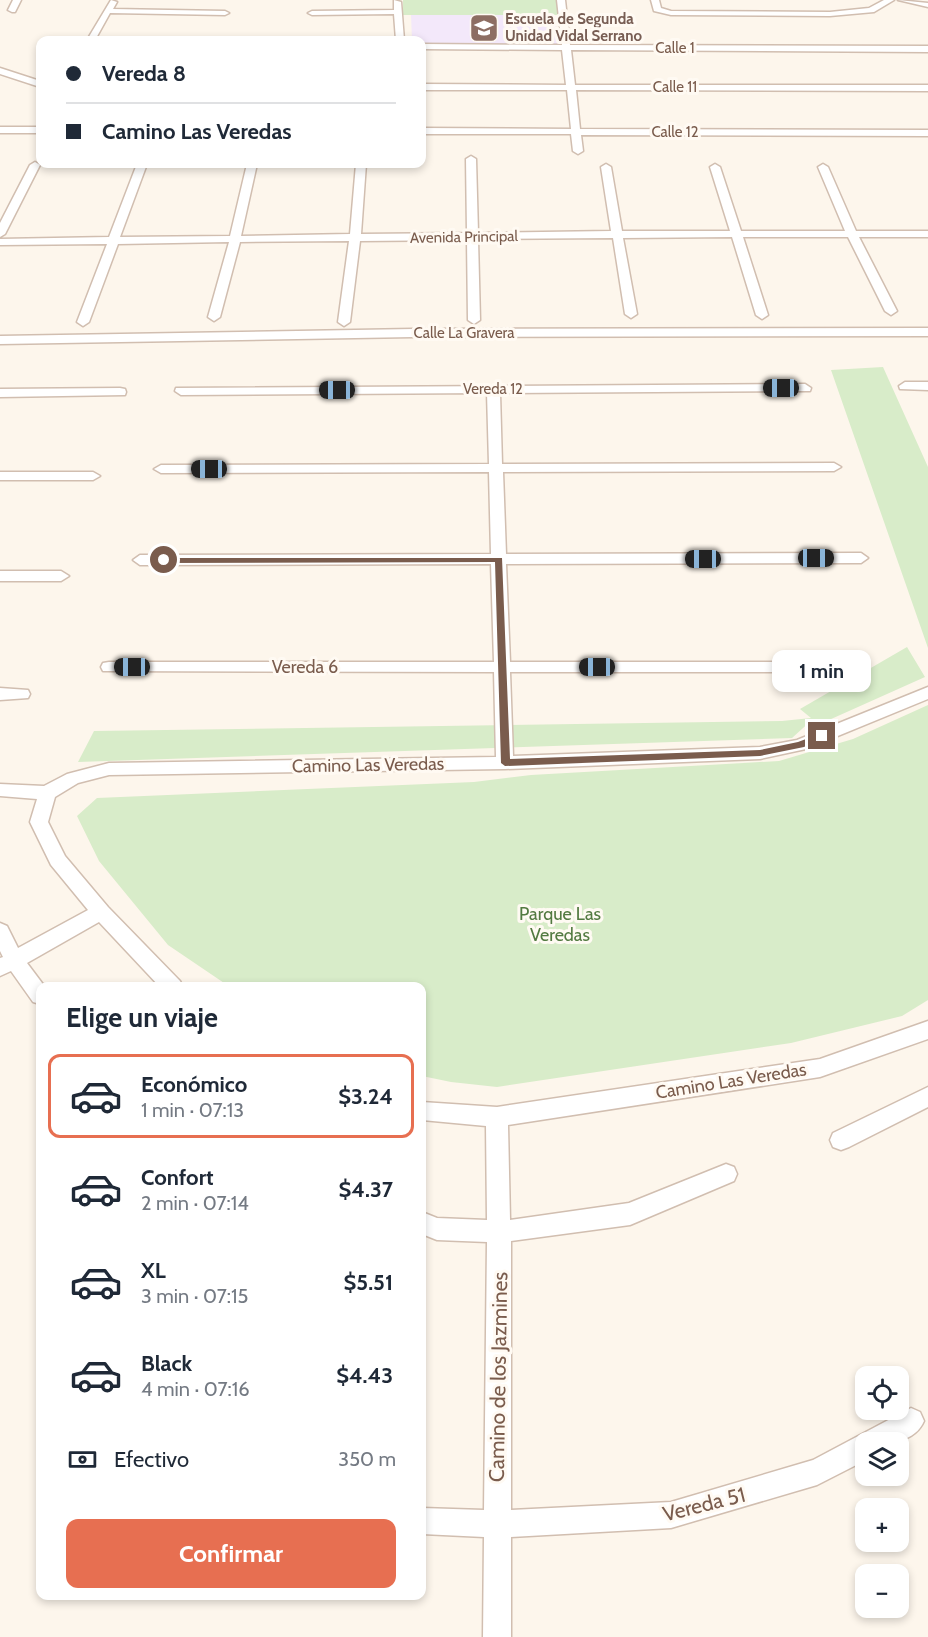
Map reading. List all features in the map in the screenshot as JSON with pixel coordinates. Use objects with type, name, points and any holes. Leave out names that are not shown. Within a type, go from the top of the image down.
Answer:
[{"type":"street","points":[[12,10],[17,0]]},
{"type":"street","points":[[93,36],[114,0]]},
{"type":"street","points":[[397,0],[396,12],[399,36]]},
{"type":"street","points":[[561,0],[578,151]]},
{"type":"street","points":[[655,0],[657,9],[671,13],[830,14],[871,10],[890,0]]},
{"type":"street","points":[[902,0],[928,5]]},
{"type":"street","points":[[108,11],[225,13]]},
{"type":"street","points":[[312,13],[396,12]]},
{"type":"street","name":"Calle 1","points":[[426,47],[928,49]]},
{"type":"street","points":[[0,71],[36,83]]},
{"type":"street","name":"Calle 11","points":[[426,87],[928,88]]},
{"type":"street","points":[[0,130],[36,129]]},
{"type":"street","name":"Calle 12","points":[[426,131],[928,133]]},
{"type":"street","points":[[30,144],[36,135]]},
{"type":"street","points":[[471,159],[474,320]]},
{"type":"street","points":[[0,234],[35,165]]},
{"type":"street","points":[[715,166],[762,315]]},
{"type":"street","points":[[606,167],[631,314]]},
{"type":"street","points":[[823,167],[852,234],[891,311]]},
{"type":"street","points":[[83,322],[141,168]]},
{"type":"street","points":[[214,317],[251,168]]},
{"type":"street","points":[[344,322],[356,238],[361,168]]},
{"type":"street","name":"Avenida Principal","points":[[0,242],[472,236],[928,234]]},
{"type":"street","name":"Calle La Gravera","points":[[0,339],[413,333],[928,332]]},
{"type":"street","points":[[905,386],[928,386]]},
{"type":"street","name":"Vereda 12","points":[[181,391],[805,388]]},
{"type":"street","points":[[493,389],[505,763]]},
{"type":"street","points":[[0,393],[120,392]]},
{"type":"street","points":[[161,469],[834,467]]},
{"type":"street","points":[[0,476],[93,476]]},
{"type":"street","points":[[140,560],[861,558]]},
{"type":"street","points":[[0,576],[61,576]]},
{"type":"street","name":"Vereda 6","points":[[108,667],[859,668]]},
{"type":"street","name":"Camino Las Veredas","points":[[47,794],[73,778],[109,769],[505,763],[760,753],[800,745],[928,693]]},
{"type":"street","points":[[0,694],[22,694]]},
{"type":"street","points":[[0,790],[47,794],[39,822],[58,860],[101,912],[169,982]]},
{"type":"street","points":[[7,964],[101,912]]},
{"type":"street","points":[[0,931],[7,964],[36,992]]},
{"type":"street","name":"Camino Las Veredas","points":[[426,1112],[497,1117],[820,1068],[928,1030]]},
{"type":"street","points":[[841,1140],[928,1096]]},
{"type":"street","name":"Camino de los Jazmines","points":[[497,1117],[499,1232],[497,1637]]},
{"type":"street","points":[[426,1224],[437,1228],[499,1232],[630,1214],[726,1174]]},
{"type":"street","points":[[890,1432],[911,1421]]},
{"type":"street","name":"Vereda 51","points":[[426,1521],[496,1524],[671,1515],[817,1472],[855,1452]]},
{"type":"shaded area","name":"Escuela de Segunda Unidad Vidal Serrano","points":[[411,15],[555,15],[558,45],[426,44],[426,36],[412,36]]},
{"type":"green space","points":[[403,0],[557,0],[559,15],[403,15]]},
{"type":"green space","points":[[883,367],[928,467],[928,648],[831,370]]},
{"type":"green space","points":[[907,647],[925,677],[820,724],[813,719],[792,738],[78,762],[94,731],[782,721],[811,718],[800,709]]},
{"type":"green space","name":"Parque Las Veredas","points":[[928,705],[928,1000],[902,1016],[791,1043],[497,1087],[426,1077],[426,982],[223,982],[168,945],[99,861],[77,816],[97,798],[474,782],[531,775],[779,761],[853,739]]},
{"type":"place","name":"Escuela de Segunda Unidad Vidal Serrano","points":[[484,28]]},
{"type":"route","points":[[164,560],[499,559],[505,763],[760,753],[800,745],[822,736]]}]
